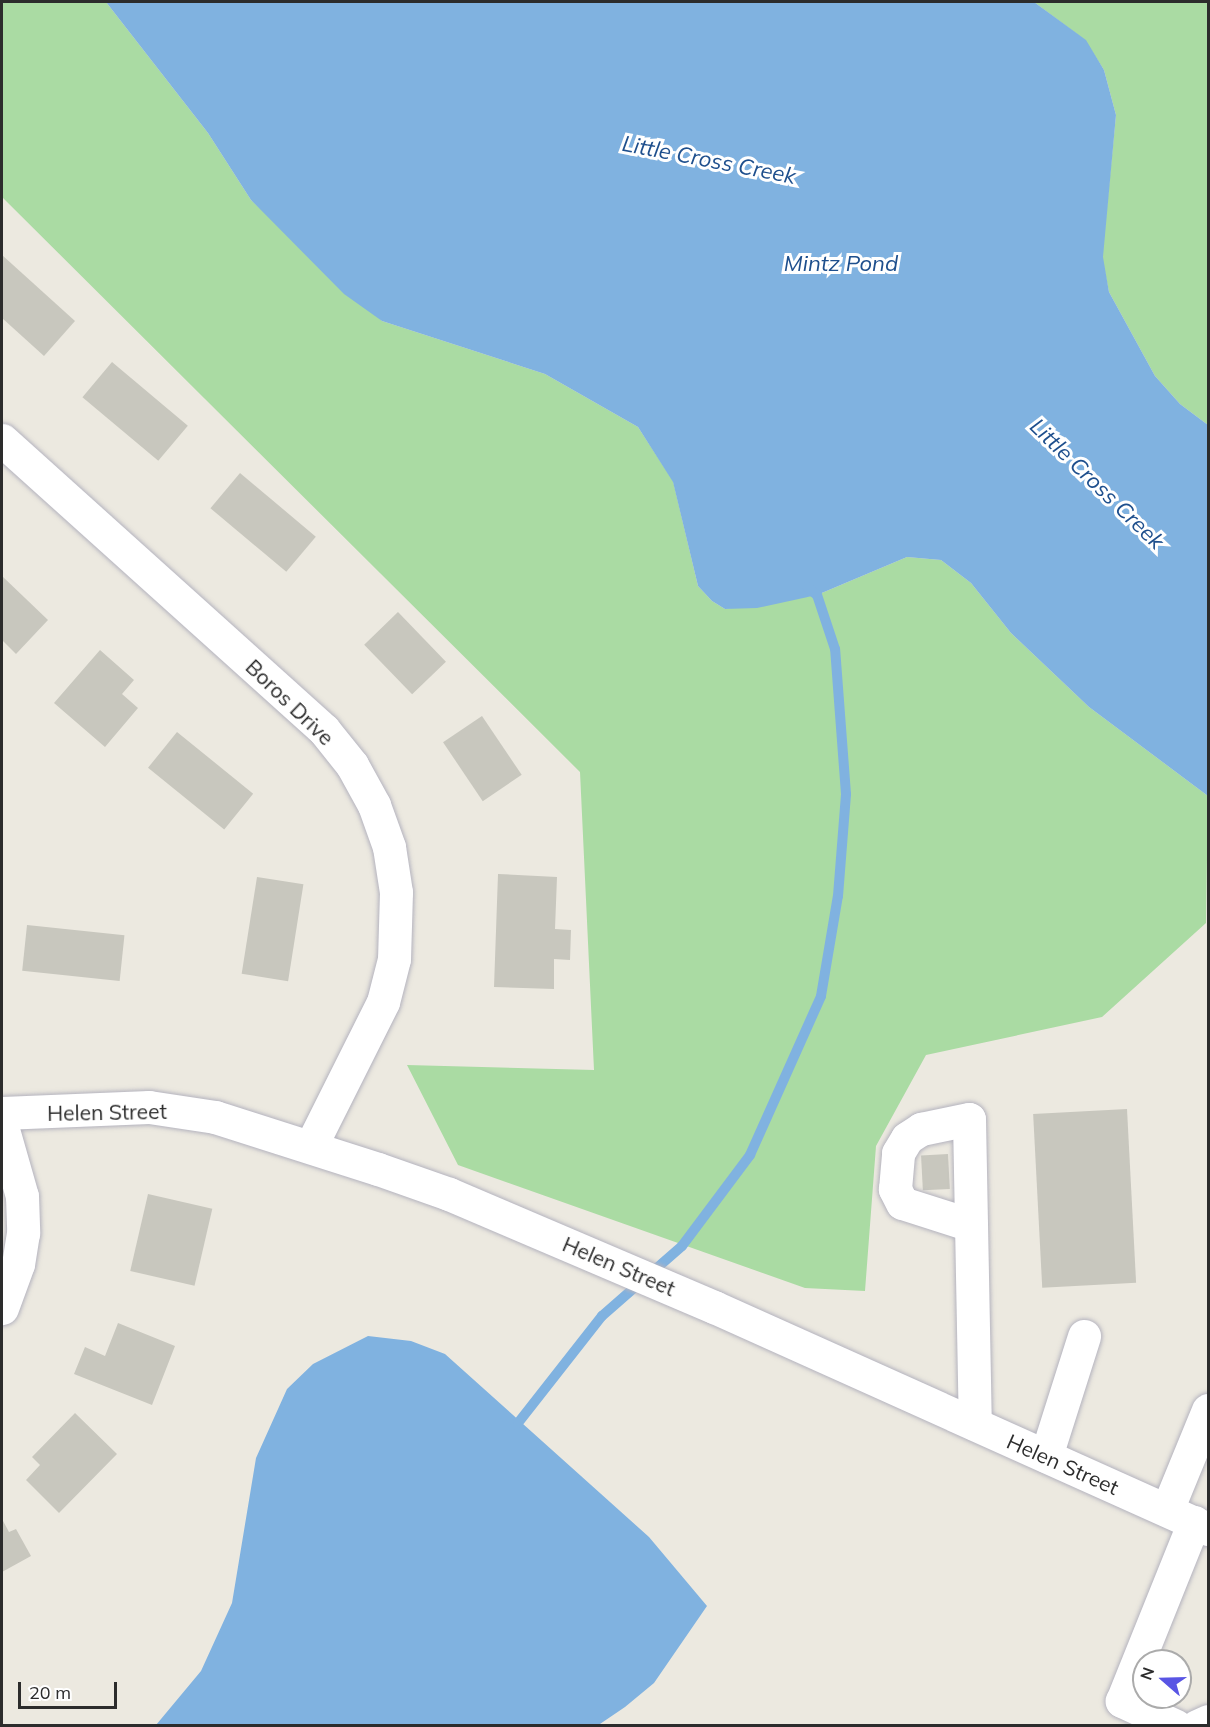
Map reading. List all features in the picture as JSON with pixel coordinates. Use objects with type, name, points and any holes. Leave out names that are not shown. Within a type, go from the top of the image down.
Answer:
[{"type":"street","name":"Boros Drive","points":[[2,440],[324,730],[352,765],[374,805],[389,847],[396,892],[394,959],[383,1002],[311,1146]]},
{"type":"street","name":"Helen Street","points":[[2,1113],[149,1107],[214,1117],[311,1146],[449,1194],[1190,1520]]},
{"type":"street","points":[[2,1126],[22,1196],[23,1233],[18,1264],[2,1308]]},
{"type":"street","points":[[971,1225],[975,1424]]},
{"type":"street","points":[[1046,1456],[1084,1336]]},
{"type":"street","points":[[1176,1725],[1122,1701],[1190,1520],[1209,1410]]},
{"type":"street","points":[[1197,1725],[1209,1721]]},
{"type":"green space","points":[[2,2],[106,2],[208,133],[251,200],[382,321],[545,374],[638,427],[673,481],[698,586],[712,601],[725,609],[817,595],[907,557],[941,560],[971,583],[1011,633],[1089,707],[1208,796],[1206,923],[1102,1017],[926,1055],[876,1146],[865,1291],[805,1288],[458,1165],[407,1065],[594,1070],[580,772],[2,197]]},
{"type":"green space","points":[[1034,2],[1208,2],[1208,425],[1180,404],[1155,376],[1109,292],[1102,257],[1116,115],[1104,70],[1085,40]]},
{"type":"water","name":"Mintz Pond","points":[[106,2],[1034,2],[1086,40],[1104,70],[1116,115],[1103,257],[1109,292],[1155,376],[1180,404],[1208,425],[1208,796],[1089,707],[1011,633],[971,583],[941,560],[907,557],[817,595],[757,608],[725,609],[712,601],[698,586],[673,482],[638,427],[545,374],[382,321],[344,294],[251,200],[208,133]]},
{"type":"water","points":[[368,1336],[411,1341],[445,1354],[649,1537],[707,1606],[654,1683],[597,1726],[156,1725],[201,1671],[232,1603],[256,1458],[287,1389],[313,1364]]},
{"type":"building","points":[[2,255],[75,321],[44,356],[2,318]]},
{"type":"building","points":[[112,362],[188,426],[158,461],[82,397]]},
{"type":"building","points":[[240,473],[316,537],[286,572],[210,508]]},
{"type":"building","points":[[2,576],[48,620],[16,654],[2,640]]},
{"type":"building","points":[[398,612],[446,662],[412,694],[364,645]]},
{"type":"building","points":[[100,650],[134,680],[122,694],[138,708],[105,747],[54,703]]},
{"type":"building","points":[[482,716],[522,775],[483,801],[443,742]]},
{"type":"building","points":[[177,732],[253,794],[224,829],[148,768]]},
{"type":"building","points":[[498,874],[557,877],[555,929],[571,930],[570,960],[554,959],[554,989],[494,987]]},
{"type":"building","points":[[257,877],[303,884],[288,981],[242,974]]},
{"type":"building","points":[[27,925],[124,935],[120,981],[22,971]]},
{"type":"building","points":[[1127,1109],[1136,1283],[1042,1288],[1033,1114]]},
{"type":"building","points":[[948,1154],[950,1189],[923,1190],[921,1155]]},
{"type":"building","points":[[148,1194],[212,1209],[195,1286],[130,1271]]},
{"type":"building","points":[[118,1323],[175,1346],[152,1405],[74,1374],[85,1347],[105,1356]]},
{"type":"building","points":[[75,1413],[117,1454],[59,1513],[26,1480],[40,1465],[32,1457]]},
{"type":"building","points":[[2,1519],[9,1532],[16,1529],[31,1556],[2,1572]]},
{"type":"waterway","points":[[505,1426],[518,1423],[602,1316],[682,1246],[750,1155],[821,996],[838,896],[846,794],[835,649],[817,595],[807,587]]},
{"type":"water label","name":"Little Cross Creek","points":[[709,160]]},
{"type":"water label","name":"Little Cross Creek","points":[[1097,484]]}]
